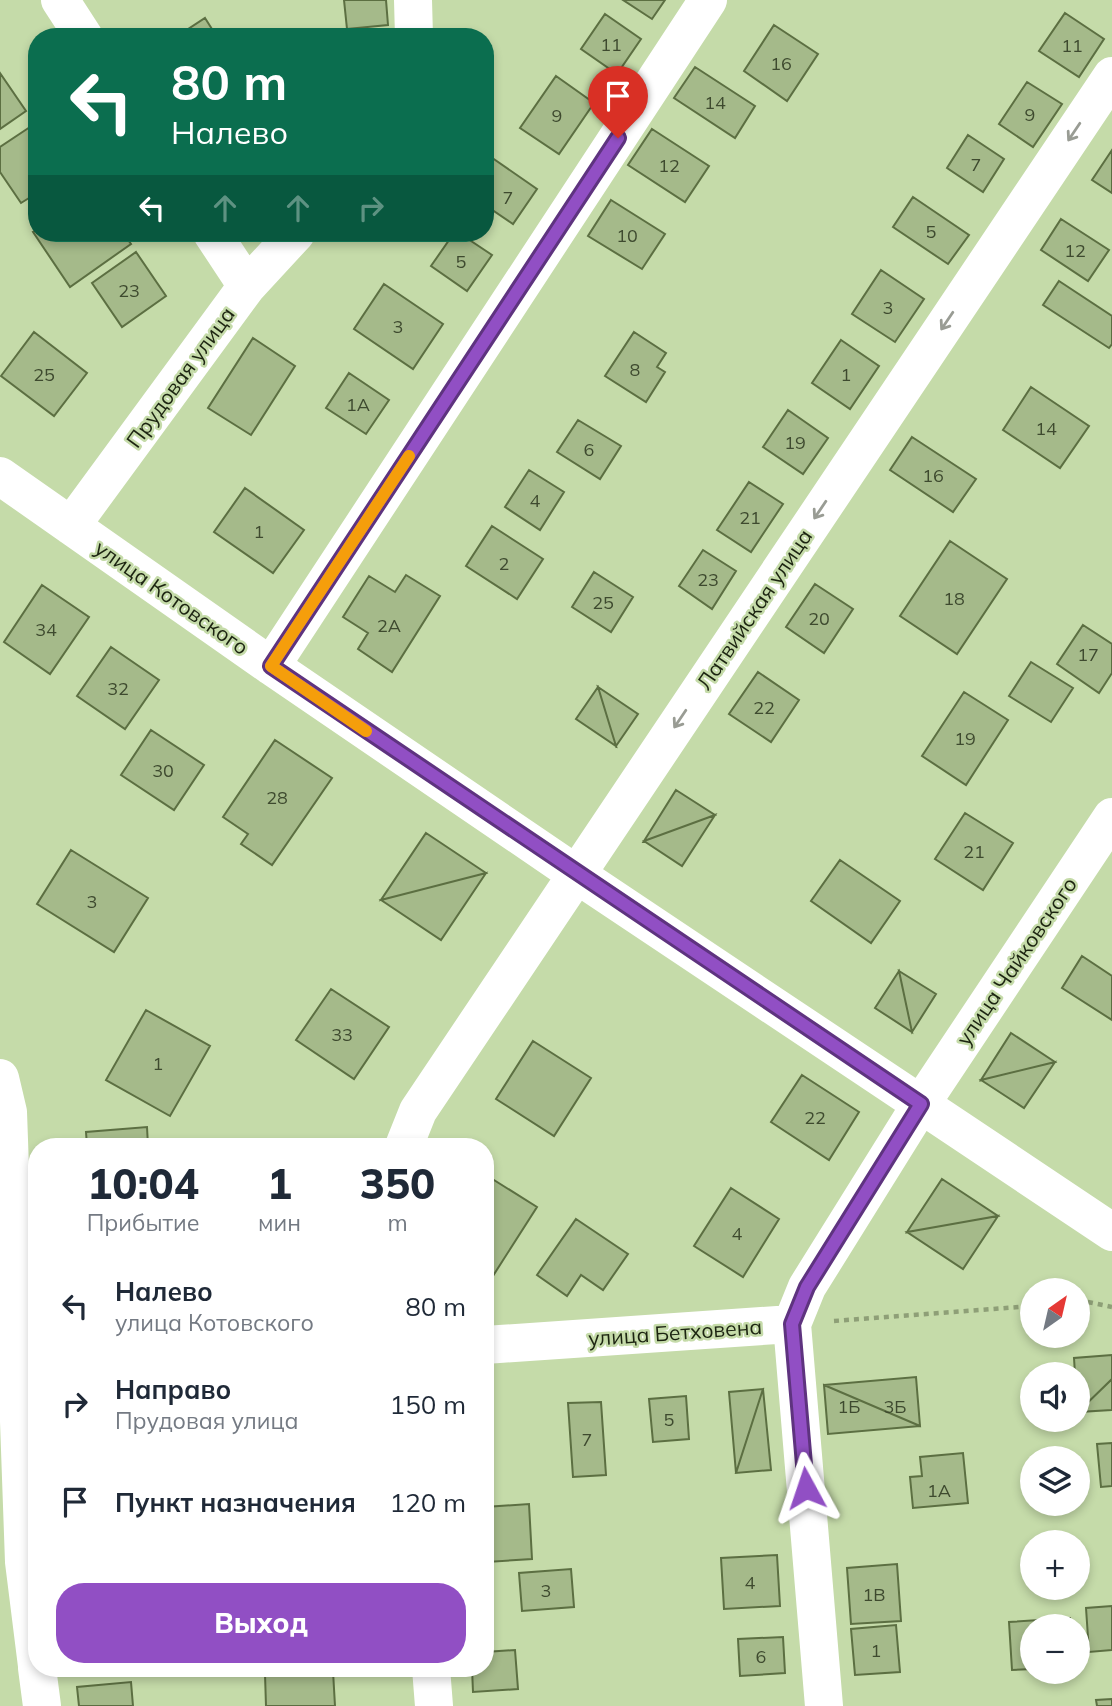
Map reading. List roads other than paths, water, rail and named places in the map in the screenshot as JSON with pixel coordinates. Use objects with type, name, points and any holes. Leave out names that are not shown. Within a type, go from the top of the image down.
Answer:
[{"type":"street","points":[[60,0],[78,28]]},
{"type":"street","points":[[413,0],[414,28]]},
{"type":"street","points":[[271,666],[708,0]]},
{"type":"street","name":"Латвийская улица","points":[[407,1138],[418,1111],[1112,76]]},
{"type":"street","points":[[218,242],[247,286]]},
{"type":"street","name":"Прудовая улица","points":[[71,526],[247,286],[288,242]]},
{"type":"street","name":"улица Котовского","points":[[0,476],[271,666],[576,874],[1112,1232]]},
{"type":"street","name":"улица Чайковского","points":[[792,1324],[807,1287],[921,1104],[1112,817]]},
{"type":"street","points":[[0,1078],[8,1112],[27,1378],[12,1563],[28,1630]]},
{"type":"street","points":[[792,1324],[824,1706]]},
{"type":"street","name":"улица Бетховена","points":[[494,1344],[792,1324]]},
{"type":"street","points":[[38,1677],[42,1706]]},
{"type":"street","points":[[432,1677],[434,1706]]}]
